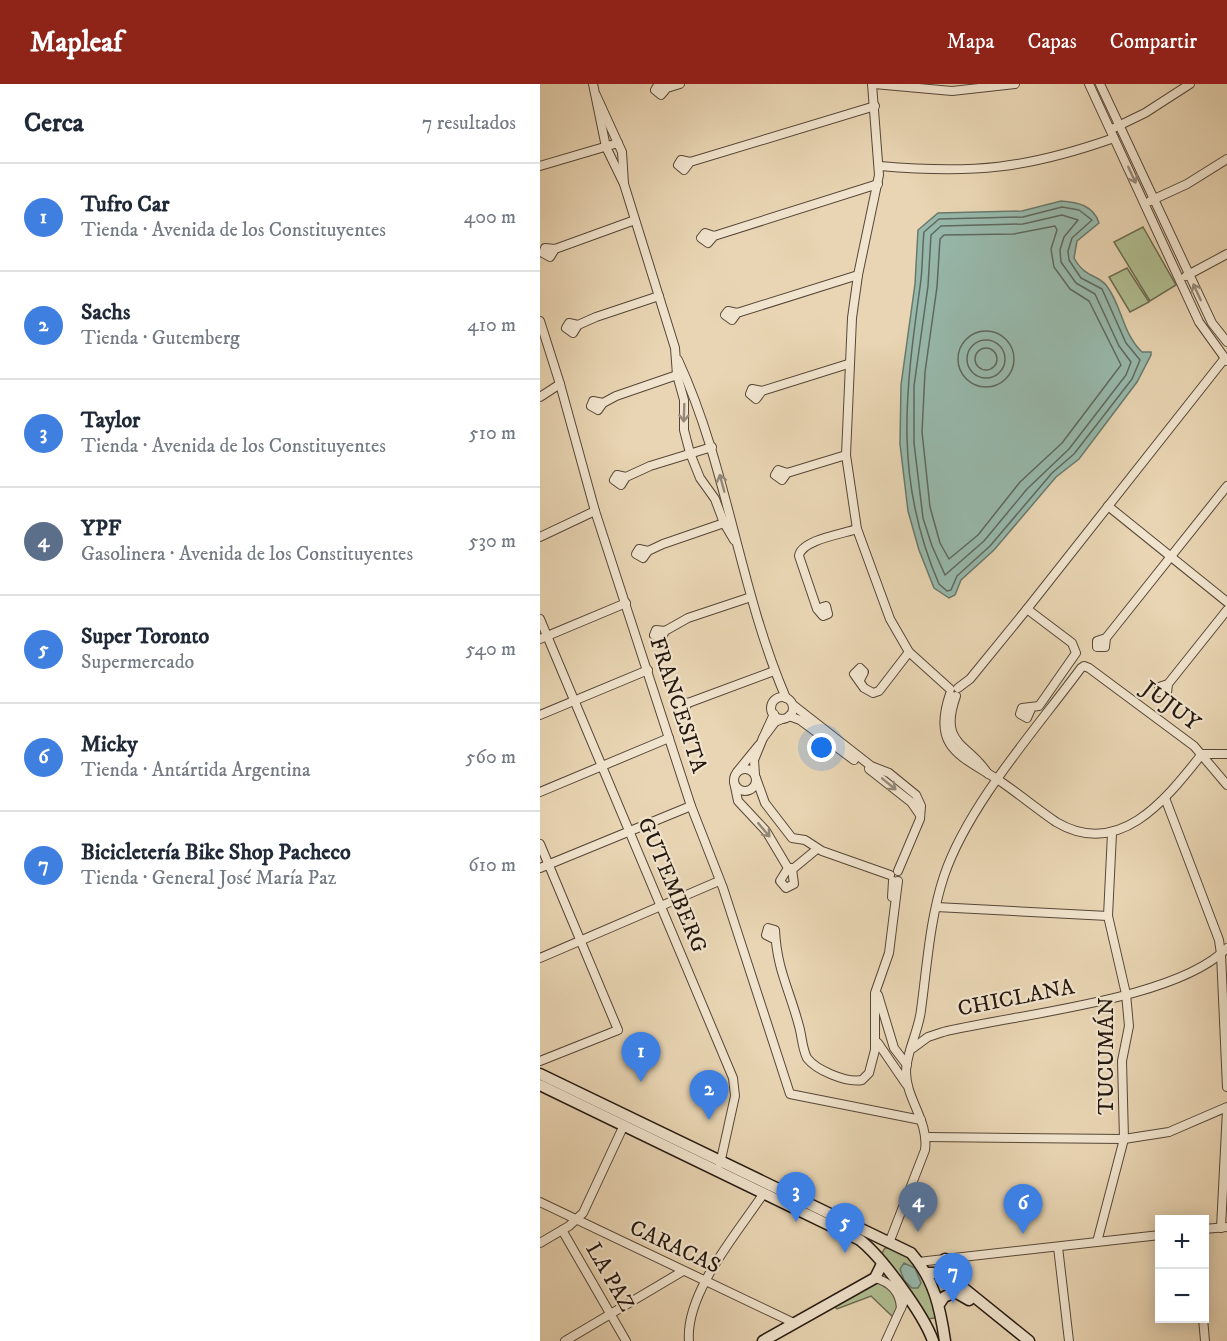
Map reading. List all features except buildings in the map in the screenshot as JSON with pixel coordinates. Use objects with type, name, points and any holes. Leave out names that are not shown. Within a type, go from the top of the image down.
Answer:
[{"type":"main road","points":[[540,1074],[719,1166],[764,1193],[854,1236],[879,1260],[922,1319],[933,1341]]},
{"type":"main road","points":[[540,1085],[910,1253],[926,1273],[940,1309],[945,1341]]},
{"type":"main road","points":[[875,1278],[880,1246],[889,1243]]},
{"type":"main road","points":[[945,1259],[944,1270],[951,1278],[1029,1341]]},
{"type":"main road","points":[[926,1273],[937,1273],[951,1278]]},
{"type":"main road","points":[[763,1341],[875,1278],[895,1282]]},
{"type":"main road","points":[[922,1319],[933,1324],[950,1293],[961,1294],[1019,1341]]},
{"type":"street","points":[[593,84],[606,147],[624,184],[677,356],[684,400],[684,430],[690,453],[700,478],[715,499],[734,540],[774,671],[786,698],[793,705],[873,769]]},
{"type":"street","points":[[667,88],[680,84]]},
{"type":"street","points":[[953,692],[909,652],[880,596],[857,529],[846,455],[848,364],[858,275],[880,166],[873,84],[952,91],[1016,84]]},
{"type":"street","points":[[1089,84],[1199,321],[1226,360],[970,679],[953,692],[951,715],[953,732],[961,747],[988,774],[1062,826],[1089,832],[1112,832],[1136,822],[1165,798],[1202,754],[1227,754]]},
{"type":"street","points":[[1100,84],[1212,323],[1227,342],[1222,344],[1219,351]]},
{"type":"street","points":[[1113,136],[1119,126],[1161,104],[1190,84]]},
{"type":"street","points":[[596,95],[618,143],[623,161],[624,184]]},
{"type":"street","points":[[690,162],[875,106]]},
{"type":"street","points":[[880,166],[946,171],[1005,168],[1061,156],[1113,136],[1124,138]]},
{"type":"street","points":[[540,166],[618,143]]},
{"type":"street","points":[[1145,203],[1227,159]]},
{"type":"street","points":[[714,236],[878,184]]},
{"type":"street","points":[[555,249],[635,220]]},
{"type":"street","points":[[1180,279],[1227,254]]},
{"type":"street","points":[[737,313],[858,275]]},
{"type":"street","points":[[578,326],[604,314],[659,296]]},
{"type":"street","name":"FRANCESITA","points":[[540,321],[595,511],[691,806],[792,1096],[921,1120]]},
{"type":"street","points":[[762,391],[848,364]]},
{"type":"street","points":[[603,403],[681,374]]},
{"type":"street","points":[[681,374],[712,447],[727,522]]},
{"type":"street","points":[[540,397],[560,384]]},
{"type":"street","points":[[626,477],[650,466],[712,447]]},
{"type":"street","points":[[787,472],[846,455]]},
{"type":"street","points":[[1106,638],[1227,486]]},
{"type":"street","points":[[1108,506],[1227,602]]},
{"type":"street","points":[[540,537],[595,511]]},
{"type":"street","points":[[648,551],[727,522]]},
{"type":"street","points":[[817,609],[799,556],[801,548],[857,529]]},
{"type":"street","points":[[665,631],[688,618],[751,597]]},
{"type":"street","points":[[544,637],[626,603]]},
{"type":"street","points":[[1027,609],[1072,643],[1076,652],[1039,706],[1031,709]]},
{"type":"street","points":[[1168,684],[1227,610]]},
{"type":"street","name":"GUTEMBERG","points":[[540,618],[544,637],[603,766],[734,1082],[735,1096],[719,1166]]},
{"type":"street","points":[[860,680],[867,691],[873,693],[879,691],[909,652]]},
{"type":"street","name":"JUJUY","points":[[998,780],[1084,666],[1202,754],[1227,785]]},
{"type":"street","points":[[540,715],[648,670]]},
{"type":"street","points":[[688,703],[774,671]]},
{"type":"street","points":[[734,782],[737,788],[747,791],[755,785],[754,760],[774,714],[772,704],[776,688],[774,671]]},
{"type":"street","points":[[772,704],[779,698],[786,698]]},
{"type":"street","points":[[793,705],[785,718],[775,722],[737,772],[734,782],[738,801],[766,831],[790,868],[817,849]]},
{"type":"street","points":[[774,714],[800,720],[873,769],[889,773],[916,795],[921,806],[921,816],[895,877],[886,958],[876,988],[876,1039],[873,1064],[862,1080],[852,1081],[809,1062],[780,972],[774,939]]},
{"type":"street","points":[[540,792],[669,738]]},
{"type":"street","points":[[737,772],[747,769],[755,776],[765,802],[787,834],[817,849],[895,877]]},
{"type":"street","points":[[908,1087],[907,1065],[919,1023],[936,906],[945,874],[957,847],[998,780]]},
{"type":"street","points":[[1165,798],[1224,951],[1227,1087]]},
{"type":"street","points":[[540,868],[691,806]]},
{"type":"street","name":"TUCUMÁN","points":[[1096,1242],[1124,1139],[1122,1061],[1129,1026],[1126,994],[1108,916],[1112,832]]},
{"type":"street","points":[[540,844],[618,1030],[540,1061]]},
{"type":"street","points":[[540,958],[719,881]]},
{"type":"street","points":[[936,906],[1108,916]]},
{"type":"street","name":"CHICLANA","points":[[912,1049],[928,1037],[943,1032],[1126,994],[1197,971],[1224,951]]},
{"type":"street","points":[[876,988],[889,1033],[899,1057],[907,1065]]},
{"type":"street","points":[[876,1039],[881,1028],[889,1033]]},
{"type":"street","points":[[876,1039],[886,1042],[889,1033]]},
{"type":"street","points":[[876,1039],[908,1087],[926,1137],[923,1155],[889,1243]]},
{"type":"street","points":[[926,1137],[1124,1139],[1169,1132],[1227,1108],[1224,1227],[1209,1228]]},
{"type":"street","points":[[540,1243],[578,1220],[624,1125]]},
{"type":"street","points":[[688,1341],[693,1309],[706,1281],[764,1193]]},
{"type":"street","name":"CARACAS","points":[[540,1202],[794,1323]]},
{"type":"street","name":"LA PAZ","points":[[562,1230],[626,1341]]},
{"type":"street","points":[[918,1262],[1155,1236]]},
{"type":"street","points":[[1058,1247],[1069,1341]]},
{"type":"street","points":[[926,1273],[945,1259]]},
{"type":"street","points":[[565,1341],[683,1271]]},
{"type":"street","points":[[875,1278],[887,1282],[897,1293],[900,1312]]},
{"type":"street","points":[[886,1341],[906,1297]]},
{"type":"street","points":[[900,1312],[909,1312],[922,1319]]},
{"type":"street","points":[[1203,1323],[1205,1341]]},
{"type":"green space","points":[[1143,227],[1176,285],[1150,301],[1114,242]]},
{"type":"green space","points":[[1127,268],[1149,302],[1130,312],[1109,277]]},
{"type":"green space","points":[[885,1248],[906,1255],[921,1272],[936,1316],[934,1318],[928,1319],[881,1255]]},
{"type":"green space","points":[[877,1281],[889,1285],[899,1304],[893,1317],[871,1296],[837,1309],[834,1306]]},
{"type":"water","points":[[1061,201],[1084,206],[1097,217],[1099,223],[1077,241],[1074,258],[1082,269],[1106,285],[1116,301],[1135,344],[1142,352],[1151,352],[1151,355],[1137,382],[1079,459],[1056,477],[994,550],[961,580],[955,595],[949,598],[934,588],[919,550],[908,511],[900,444],[901,385],[915,284],[918,230],[938,213],[1022,211]]},
{"type":"water","points":[[904,1263],[915,1268],[921,1283],[918,1288],[912,1288],[904,1280],[900,1269]]},
{"type":"place","name":"Tufro Car","points":[[641,1082]]},
{"type":"place","name":"Sachs","points":[[709,1120]]},
{"type":"place","name":"Taylor","points":[[796,1222]]},
{"type":"place","name":"YPF","points":[[918,1232]]},
{"type":"place","name":"Micky","points":[[1023,1234]]},
{"type":"place","name":"Super Toronto","points":[[845,1253]]},
{"type":"place","name":"Bicicletería Bike Shop Pacheco","points":[[953,1303]]}]
